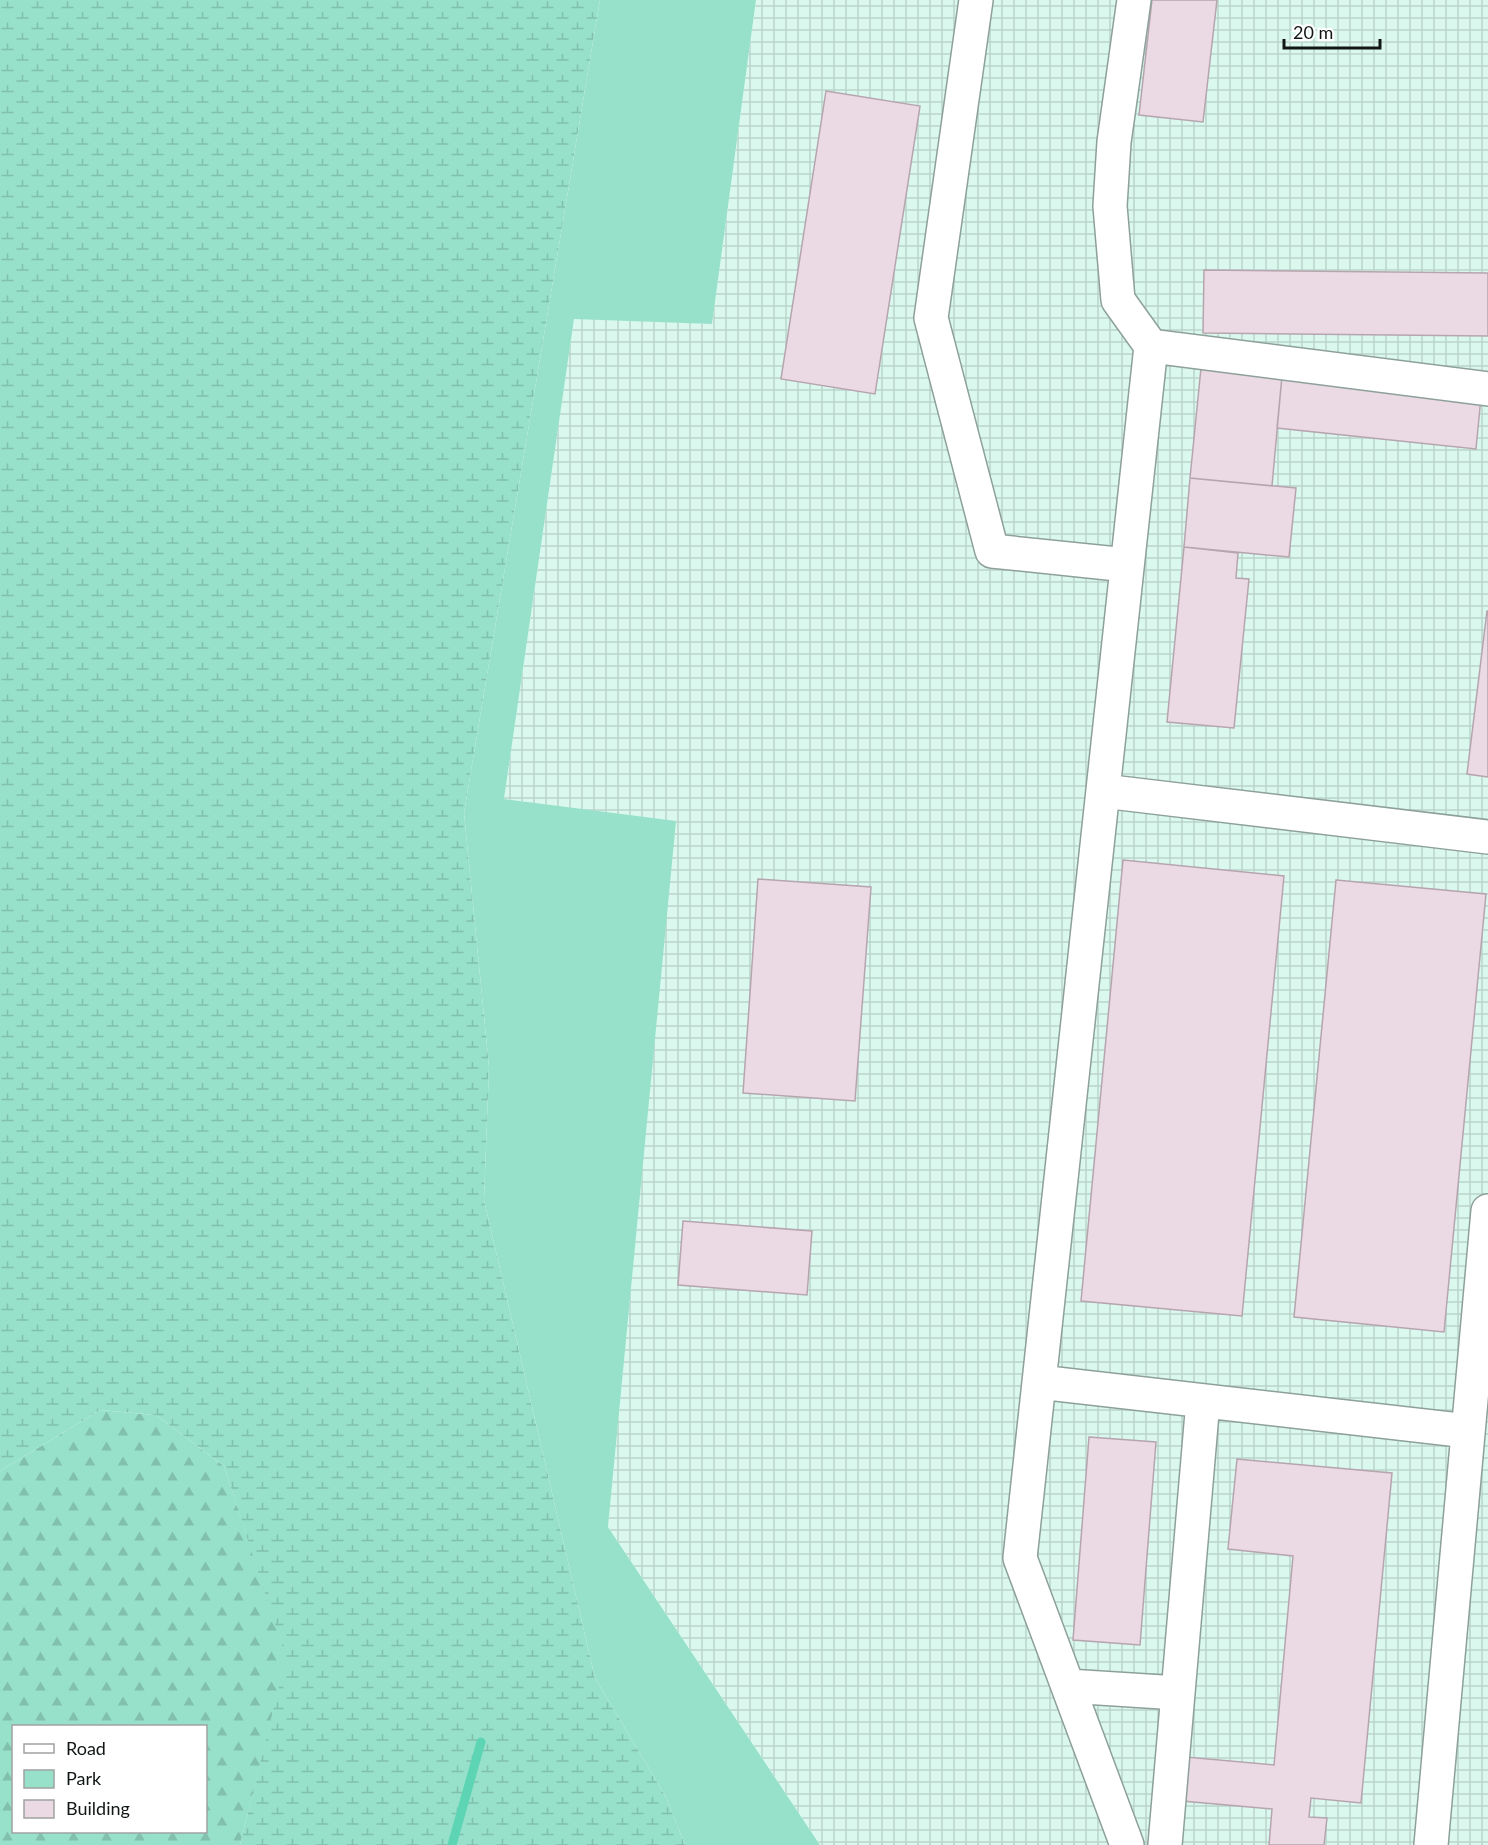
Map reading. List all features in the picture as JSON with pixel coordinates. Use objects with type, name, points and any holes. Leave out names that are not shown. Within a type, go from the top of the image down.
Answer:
[{"type":"lane","points":[[975,0],[931,318],[989,540],[992,551],[1127,564]]},
{"type":"lane","points":[[1127,1845],[1020,1558],[1151,346],[1118,300],[1110,206],[1114,142],[1134,0]]},
{"type":"lane","points":[[1151,346],[1488,389]]},
{"type":"lane","points":[[1102,791],[1488,837]]},
{"type":"lane","points":[[1431,1845],[1488,1211]]},
{"type":"lane","points":[[1039,1383],[1468,1431]]},
{"type":"lane","points":[[1166,1845],[1203,1401]]},
{"type":"lane","points":[[1068,1686],[1178,1693]]},
{"type":"shaded area","points":[[756,0],[1488,0],[1488,1845],[820,1845],[608,1527],[675,822],[504,799],[574,318],[712,324]]},
{"type":"green space","points":[[0,0],[600,0],[464,813],[489,1067],[484,1200],[595,1678],[666,1797],[685,1845],[240,1845],[286,1658],[224,1466],[156,1415],[100,1410],[0,1471]]},
{"type":"green space","points":[[600,0],[756,0],[712,324],[574,319],[504,799],[676,821],[608,1527],[820,1845],[685,1845],[666,1797],[595,1678],[484,1200],[489,1067],[464,813]]},
{"type":"green space","points":[[100,1410],[156,1415],[224,1466],[287,1658],[240,1845],[0,1845],[0,1471]]},
{"type":"building","points":[[1152,0],[1217,0],[1203,122],[1139,115]]},
{"type":"building","points":[[826,91],[920,106],[875,394],[781,379]]},
{"type":"building","points":[[1204,270],[1488,273],[1488,336],[1203,333]]},
{"type":"building","points":[[1201,368],[1282,376],[1272,486],[1190,478]]},
{"type":"building","points":[[1282,376],[1481,397],[1476,449],[1277,428]]},
{"type":"building","points":[[1190,478],[1296,488],[1289,557],[1184,547]]},
{"type":"building","points":[[1184,547],[1238,553],[1236,578],[1249,579],[1234,728],[1167,722]]},
{"type":"building","points":[[1488,611],[1488,777],[1467,774]]},
{"type":"building","points":[[1123,860],[1284,876],[1242,1316],[1081,1301]]},
{"type":"building","points":[[758,879],[871,887],[855,1101],[743,1093]]},
{"type":"building","points":[[1336,880],[1486,894],[1444,1332],[1294,1317]]},
{"type":"building","points":[[683,1221],[812,1231],[807,1295],[678,1285]]},
{"type":"building","points":[[1089,1437],[1156,1442],[1140,1645],[1073,1640]]},
{"type":"building","points":[[1237,1459],[1392,1473],[1361,1803],[1311,1798],[1309,1817],[1327,1818],[1324,1845],[1269,1845],[1272,1809],[1182,1801],[1186,1757],[1274,1765],[1293,1556],[1228,1549]]},
{"type":"waterway","points":[[452,1845],[481,1742]]}]
